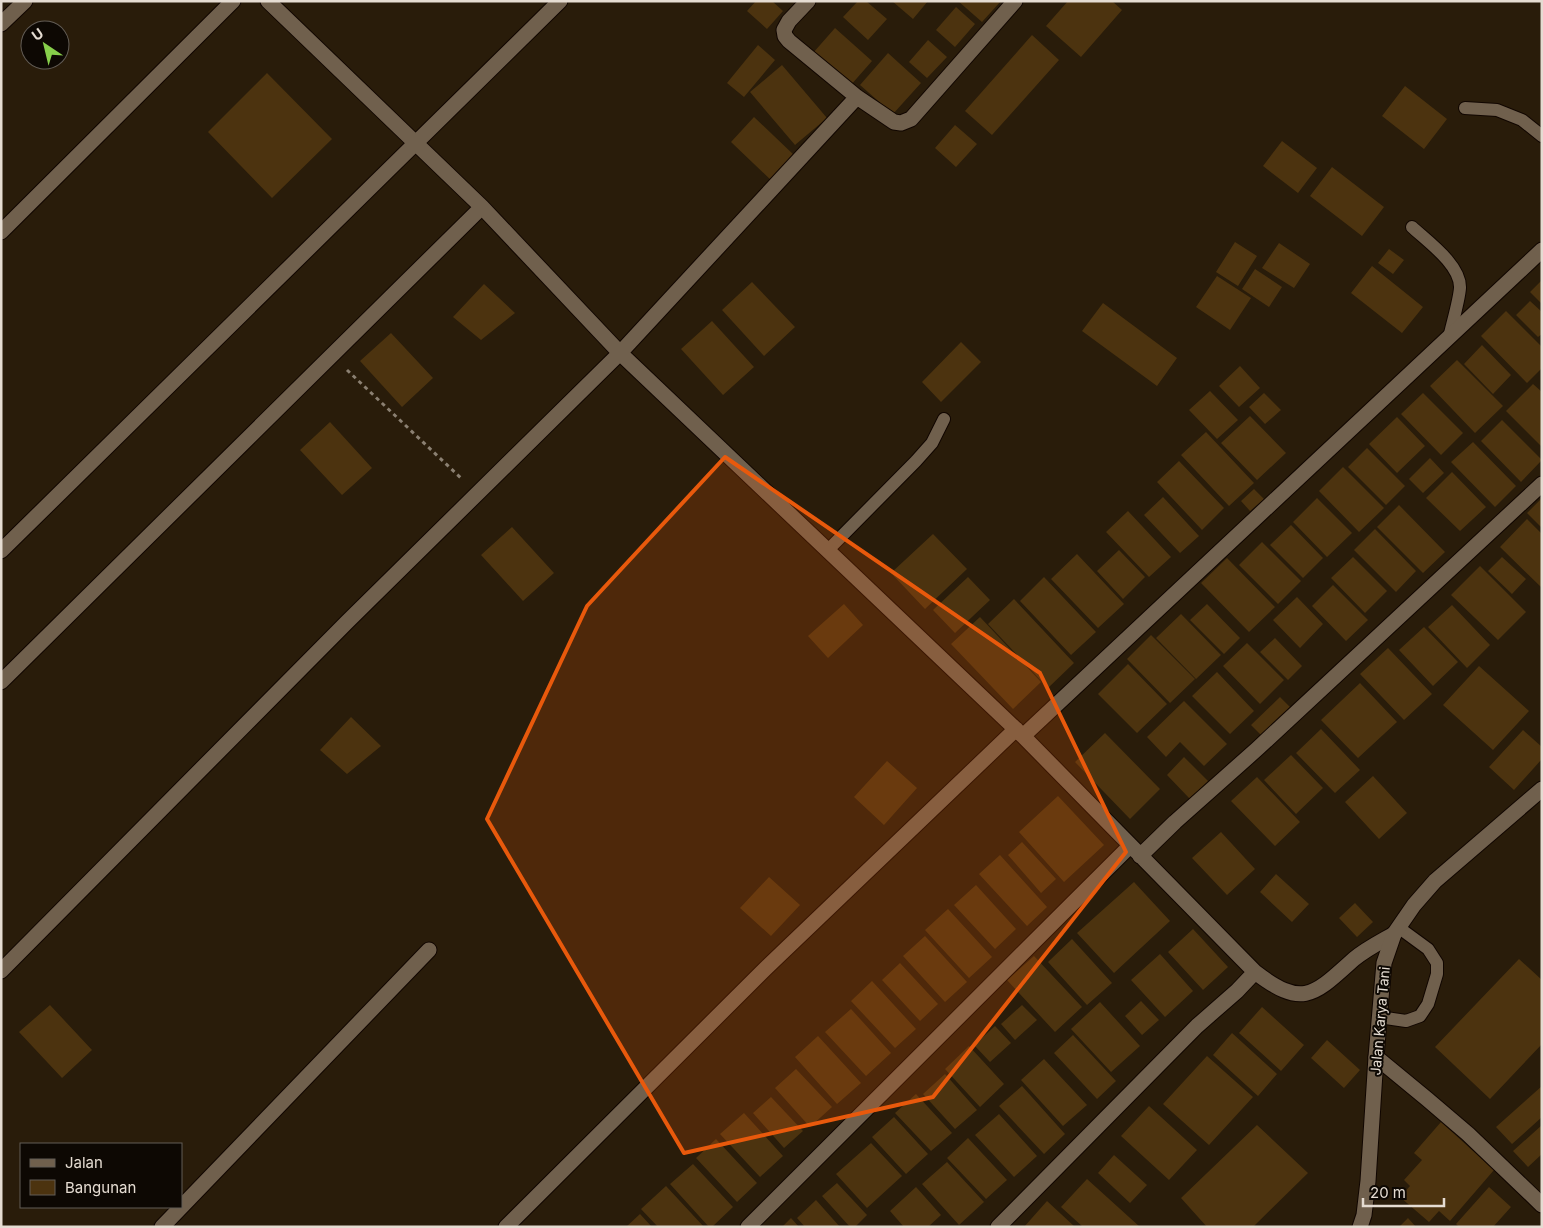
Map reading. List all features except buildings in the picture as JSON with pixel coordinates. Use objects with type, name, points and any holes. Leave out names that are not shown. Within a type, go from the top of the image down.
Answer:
[{"type":"street","points":[[1,24],[25,1]]},
{"type":"street","points":[[1,232],[233,1]]},
{"type":"street","points":[[268,1],[482,207],[620,353],[1020,733],[1255,972],[1270,984],[1290,992],[1303,994],[1313,992],[1325,986],[1368,949],[1396,931]]},
{"type":"street","points":[[1,551],[560,1]]},
{"type":"street","points":[[808,1],[789,22],[784,30],[785,36],[857,97],[894,122],[901,123],[911,119],[1015,1]]},
{"type":"street","points":[[1,971],[340,629],[620,353],[857,97]]},
{"type":"street","points":[[1,682],[482,207]]},
{"type":"street","points":[[506,1227],[765,969],[1542,250]]},
{"type":"street","points":[[748,1227],[1135,851],[1175,822],[1258,750],[1542,484]]},
{"type":"street","name":"Jalan Karya Tani","points":[[1360,1227],[1364,1215],[1368,1180],[1384,964],[1396,931],[1414,905],[1435,881],[1542,789]]},
{"type":"street","points":[[182,1206],[429,950]]},
{"type":"street","points":[[998,1227],[1197,1026],[1237,991],[1255,972]]},
{"type":"street","points":[[1376,1057],[1454,1122],[1542,1205]]},
{"type":"street","points":[[162,1227],[180,1208]]},
{"type":"lane","points":[[1465,108],[1497,110],[1522,120],[1542,136]]},
{"type":"lane","points":[[1412,228],[1442,254],[1453,267],[1460,286],[1449,338]]},
{"type":"lane","points":[[828,550],[932,443],[944,419]]},
{"type":"lane","points":[[1379,1017],[1406,1022],[1420,1016],[1428,1004],[1438,974],[1437,963],[1428,949],[1396,931]]},
{"type":"path","points":[[332,356],[477,493]]},
{"type":"highlighted area","points":[[725,457],[1040,673],[1126,852],[933,1097],[684,1153],[487,819],[587,606]]}]
